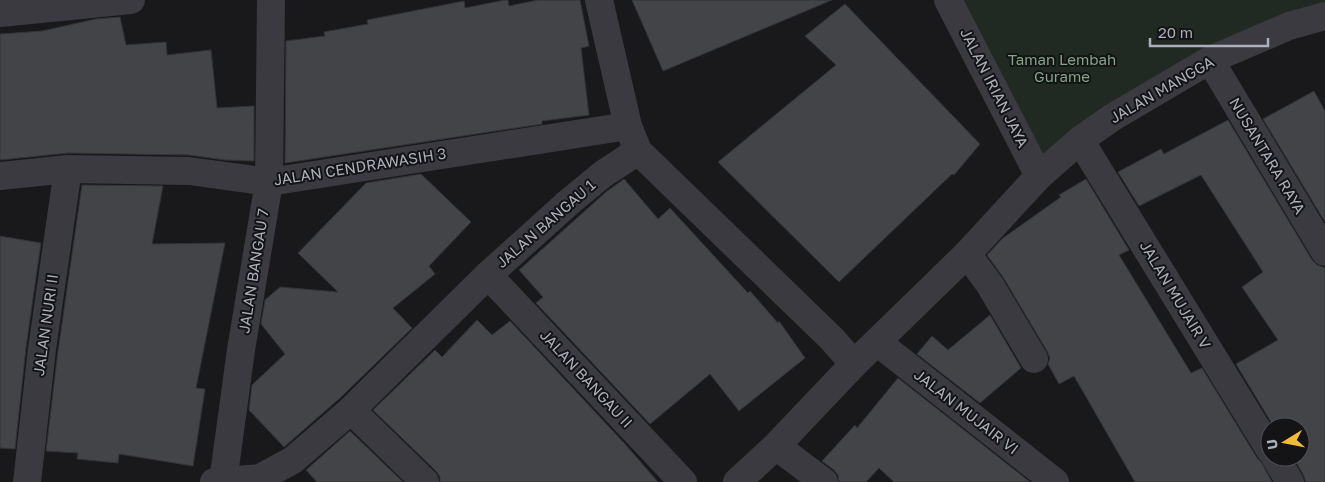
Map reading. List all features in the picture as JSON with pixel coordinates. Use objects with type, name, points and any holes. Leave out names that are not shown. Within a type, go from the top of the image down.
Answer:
[{"type":"street","points":[[0,13],[131,0]]},
{"type":"street","name":"JALAN BANGAU 7","points":[[223,482],[241,350],[269,182],[271,0]]},
{"type":"street","points":[[599,0],[628,126],[638,151],[832,339],[854,364]]},
{"type":"street","name":"JALAN IRIAN JAYA","points":[[948,0],[1039,176]]},
{"type":"street","name":"JALAN MANGGA","points":[[737,482],[776,446],[854,364],[967,254],[1039,176],[1080,140],[1113,117],[1210,60],[1289,26],[1325,16]]},
{"type":"street","name":"NUSANTARA RAYA","points":[[1210,60],[1325,252]]},
{"type":"street","name":"JALAN CENDRAWASIH 3","points":[[0,176],[68,169],[189,171],[269,182],[628,126]]},
{"type":"street","name":"JALAN MUJAIR V","points":[[1080,140],[1260,434]]},
{"type":"street","name":"JALAN BANGAU 1","points":[[214,482],[260,478],[293,460],[351,410],[488,276],[569,202],[603,174],[638,151]]},
{"type":"street","name":"JALAN NURI II","points":[[27,482],[42,349],[68,169]]},
{"type":"street","points":[[967,254],[990,286],[1034,359]]},
{"type":"street","name":"JALAN BANGAU II","points":[[488,276],[683,482]]},
{"type":"street","name":"JALAN MUJAIR VI","points":[[877,342],[1055,482]]},
{"type":"street","points":[[351,410],[425,482]]},
{"type":"street","points":[[776,446],[824,482]]},
{"type":"street","points":[[1281,467],[1290,482]]},
{"type":"green space","name":"Taman Lembah Gurame","points":[[948,0],[1325,0],[1325,16],[1289,26],[1039,176]]},
{"type":"building","points":[[508,0],[509,6],[538,0],[580,0],[589,46],[581,48],[589,115],[542,121],[542,124],[285,163],[286,41],[325,36],[324,32],[368,24],[367,20],[464,1],[465,8]]},
{"type":"building","points":[[632,0],[832,0],[663,71]]},
{"type":"building","points":[[845,4],[980,144],[954,175],[952,174],[839,282],[718,162],[836,65],[805,36]]},
{"type":"building","points":[[120,17],[126,45],[166,42],[167,55],[211,50],[217,108],[254,106],[254,161],[225,160],[189,155],[68,153],[0,160],[0,34],[42,31],[96,19]]},
{"type":"building","points":[[1314,91],[1325,111],[1325,222],[1263,119]]},
{"type":"building","points":[[1228,120],[1312,260],[1317,265],[1325,268],[1325,482],[1306,482],[1299,467],[1310,467],[1310,417],[1268,417],[1236,364],[1278,340],[1242,287],[1263,272],[1201,175],[1139,206],[1118,172],[1161,149],[1164,154]]},
{"type":"building","points":[[421,174],[471,222],[429,266],[435,274],[393,308],[412,328],[340,398],[284,447],[249,410],[252,385],[285,354],[261,324],[265,300],[280,287],[338,292],[298,253],[366,183]]},
{"type":"building","points":[[624,179],[658,219],[670,208],[748,293],[750,291],[778,323],[779,321],[805,358],[739,411],[710,374],[650,424],[536,303],[543,297],[519,270],[606,192]]},
{"type":"building","points":[[1086,179],[1129,250],[1119,255],[1191,373],[1202,368],[1260,461],[1260,467],[1264,467],[1272,482],[1135,482],[1074,376],[1059,384],[1048,364],[1050,358],[1047,351],[1003,277],[987,255],[1003,238],[1061,197],[1059,195]]},
{"type":"building","points":[[82,185],[163,186],[152,244],[225,243],[196,388],[205,389],[193,466],[119,454],[118,463],[77,459],[78,453],[46,451],[58,351]]},
{"type":"building","points":[[0,236],[41,243],[26,347],[15,449],[0,448]]},
{"type":"building","points":[[990,315],[1021,368],[980,403],[917,354],[932,336],[948,350]]},
{"type":"building","points":[[477,320],[492,335],[510,321],[658,482],[440,482],[440,477],[436,471],[373,410],[435,350],[442,357]]},
{"type":"building","points":[[898,378],[1030,482],[894,482],[879,468],[866,482],[839,482],[838,475],[834,470],[822,461],[855,425],[857,428]]},
{"type":"building","points":[[350,431],[403,482],[317,482],[306,470]]}]
